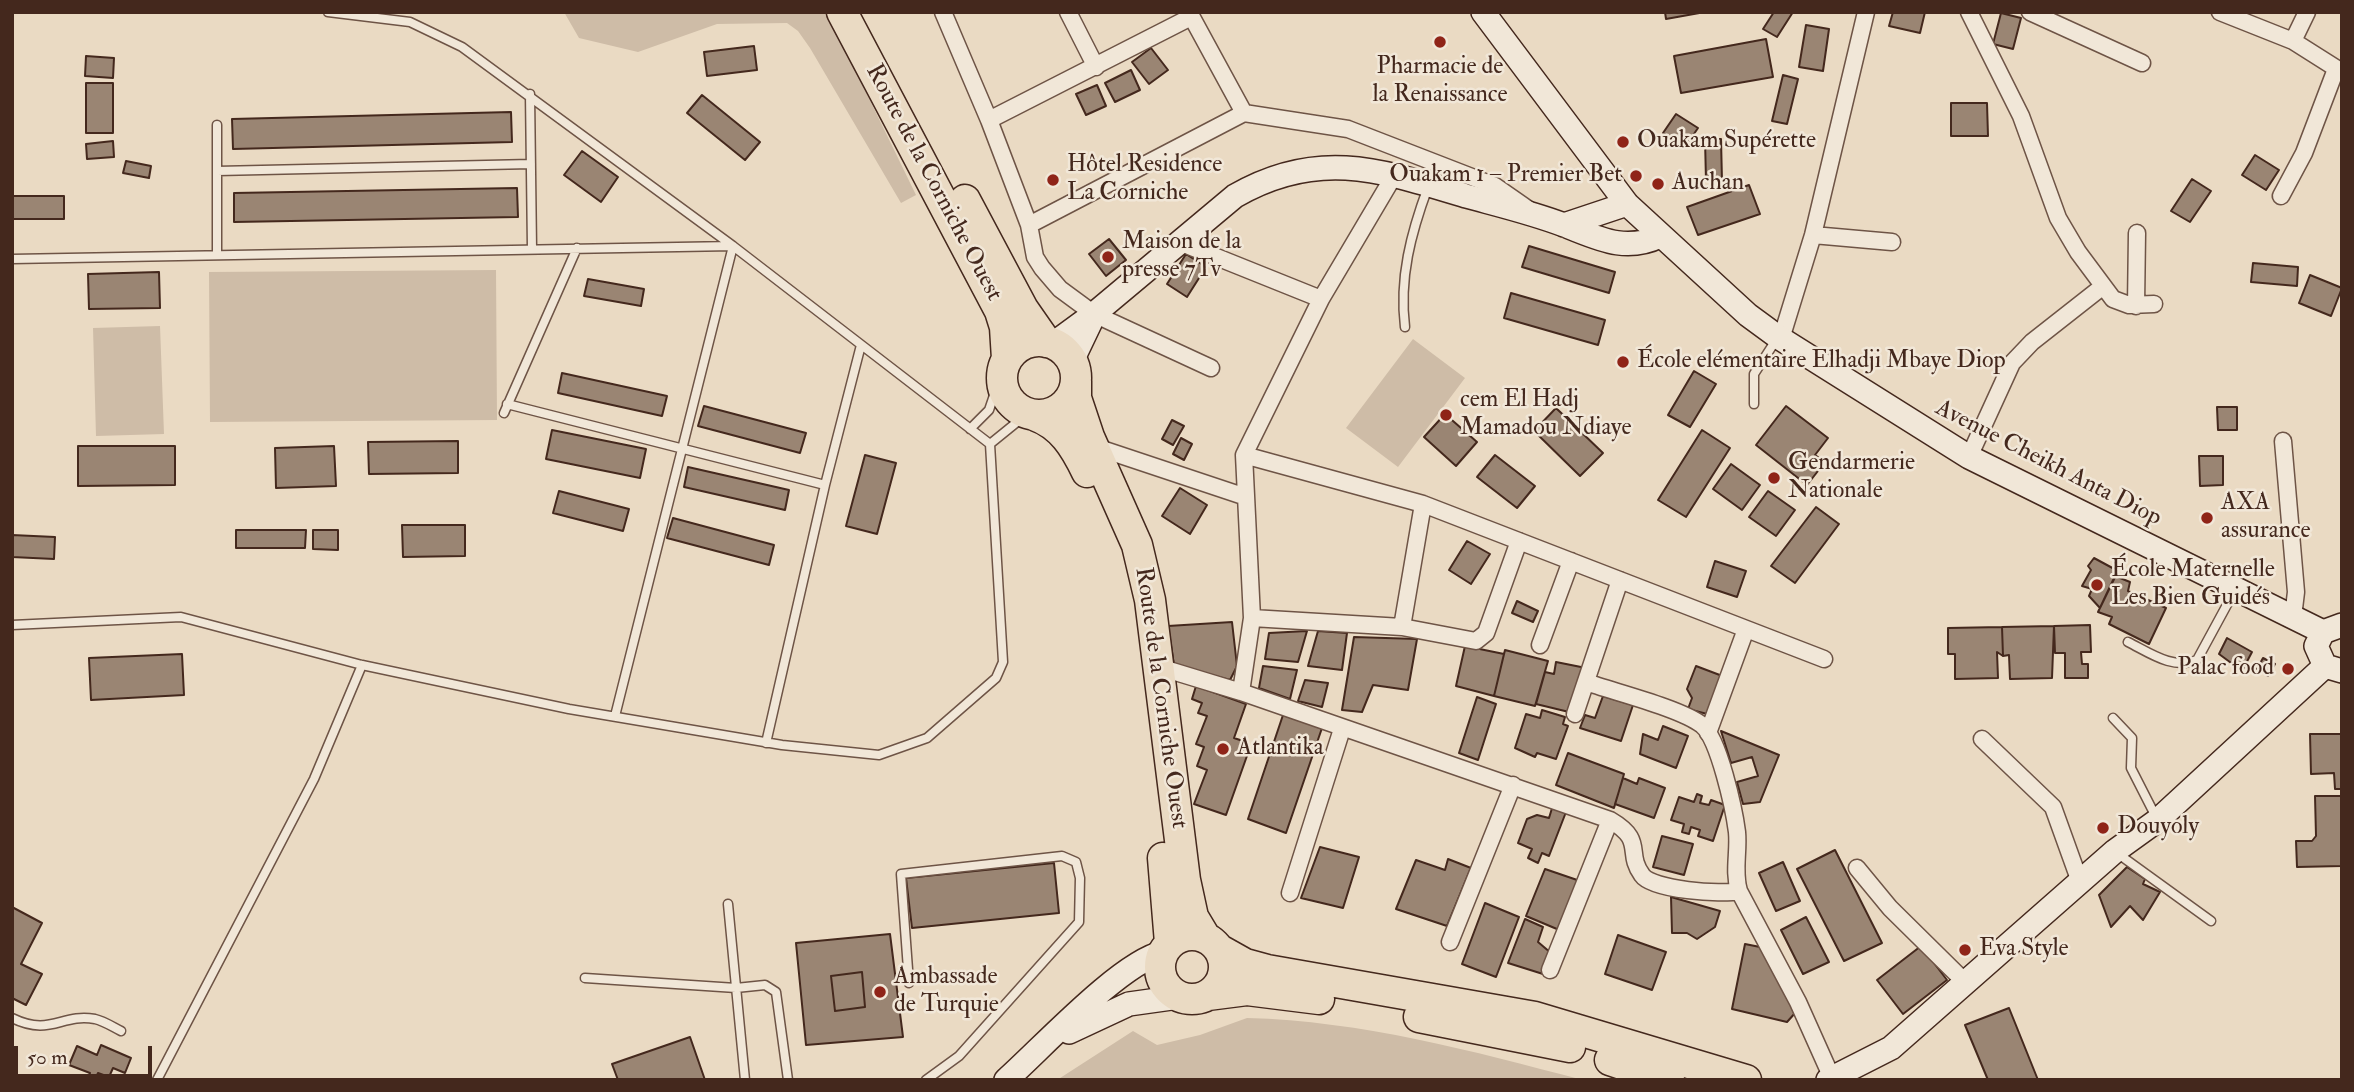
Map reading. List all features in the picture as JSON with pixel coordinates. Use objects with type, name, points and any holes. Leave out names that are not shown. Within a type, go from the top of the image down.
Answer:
[{"type":"highway","name":"Route de la Corniche Ouest","points":[[842,12],[1000,311],[1005,327],[1005,366]]},
{"type":"highway","name":"Route de la Corniche Ouest","points":[[865,12],[1023,309],[1062,357],[1093,446],[1137,545],[1150,600],[1185,880],[1193,917],[1212,943]]},
{"type":"highway","points":[[1020,347],[1062,357],[1073,393],[1057,411],[1031,414],[1018,409],[1005,393],[1005,366],[1020,347]]},
{"type":"highway","name":"Route de la Corniche Ouest","points":[[1031,414],[1055,425],[1073,444],[1097,490],[1117,540],[1132,604],[1166,882],[1166,948]]},
{"type":"highway","points":[[1669,1080],[1556,1042],[1284,993],[1247,990],[1194,996],[1164,983],[1160,974],[1166,948],[1186,935],[1212,943],[1240,962],[1260,968],[1535,1017],[1746,1080]]},
{"type":"highway","points":[[1194,996],[1222,980],[1225,970],[1212,943]]},
{"type":"street","points":[[943,12],[989,120],[1028,225],[1035,257],[1042,268],[1060,289],[1094,314],[1211,368]]},
{"type":"street","points":[[1068,12],[1096,66]]},
{"type":"street","name":"Avenue Cheikh Anta Diop","points":[[1483,12],[1627,204],[1748,315],[1779,338],[1969,457],[2293,617],[2332,628]]},
{"type":"street","points":[[1779,338],[1813,235],[1866,12]]},
{"type":"street","points":[[1969,12],[2035,147],[2058,218],[2102,287],[2113,299],[2136,306],[2154,304]]},
{"type":"street","points":[[2030,12],[2142,64]]},
{"type":"street","points":[[2293,41],[2307,12]]},
{"type":"street","points":[[989,120],[1096,66],[1190,14],[1244,113]]},
{"type":"street","points":[[2229,14],[2293,41],[2339,70],[2304,153],[2281,197]]},
{"type":"street","points":[[1028,225],[1244,113],[1349,129],[1495,186],[1538,217]]},
{"type":"street","points":[[1062,357],[1094,314],[1178,242],[1235,196],[1260,182],[1284,174],[1337,166],[1395,174],[1564,225],[1615,244],[1644,244],[1660,236]]},
{"type":"street","points":[[1241,692],[1252,618],[1244,455],[1321,299],[1395,174]]},
{"type":"street","points":[[1564,225],[1627,204]]},
{"type":"street","points":[[2136,306],[2137,233]]},
{"type":"street","points":[[1813,235],[1892,242]]},
{"type":"street","points":[[1178,242],[1321,299]]},
{"type":"street","points":[[1969,457],[2012,363],[2032,342],[2102,287]]},
{"type":"street","points":[[2283,441],[2296,592],[2293,617]]},
{"type":"street","points":[[1093,446],[1246,497]]},
{"type":"street","points":[[1244,455],[1423,504],[1824,659]]},
{"type":"street","points":[[1402,627],[1423,504]]},
{"type":"street","points":[[1252,618],[1402,627],[1480,640],[1486,633],[1519,541]]},
{"type":"street","points":[[1541,645],[1571,561]]},
{"type":"street","points":[[1575,714],[1620,580]]},
{"type":"street","points":[[1868,1080],[1891,1048],[2115,851],[2158,820],[2333,669],[2317,653],[2318,638],[2332,628]]},
{"type":"street","points":[[1746,629],[1708,733],[1737,832],[1735,877],[1739,891],[1798,1002],[1830,1079],[1891,1048]]},
{"type":"street","points":[[1158,667],[1241,692],[1610,820],[1625,829],[1632,838],[1640,872],[1648,880],[1709,894],[1739,891]]},
{"type":"street","points":[[1586,682],[1686,717],[1708,733]]},
{"type":"street","points":[[1290,893],[1342,729]]},
{"type":"street","points":[[1982,739],[2053,807],[2080,882]]},
{"type":"street","points":[[1450,942],[1513,785]]},
{"type":"street","points":[[1550,971],[1610,820]]},
{"type":"street","points":[[1857,868],[1890,908],[1966,983]]},
{"type":"street","points":[[1006,1080],[1103,990],[1166,948]]},
{"type":"street","points":[[1050,1041],[1129,1004],[1194,996]]},
{"type":"lane","points":[[12,625],[181,617],[362,665],[615,716],[766,743],[879,755],[927,738],[996,678],[1003,662],[990,444],[733,246],[530,94],[462,47],[410,22],[328,12]]},
{"type":"lane","points":[[530,94],[532,249]]},
{"type":"lane","points":[[216,255],[218,125]]},
{"type":"lane","points":[[217,171],[531,164]]},
{"type":"lane","points":[[1405,327],[1402,306],[1409,239],[1429,185]]},
{"type":"lane","points":[[12,259],[733,246]]},
{"type":"lane","points":[[615,716],[680,448],[733,246]]},
{"type":"lane","points":[[577,248],[506,409],[680,448],[825,485]]},
{"type":"lane","points":[[1754,404],[1754,374],[1779,338]]},
{"type":"lane","points":[[766,743],[825,485],[861,345]]},
{"type":"lane","points":[[970,429],[989,410],[1005,366]]},
{"type":"lane","points":[[990,444],[1031,414]]},
{"type":"lane","points":[[2128,642],[2171,663],[2186,665],[2197,660],[2235,589]]},
{"type":"lane","points":[[156,1080],[314,779],[362,665]]},
{"type":"lane","points":[[2113,718],[2132,738],[2131,768],[2158,820]]},
{"type":"lane","points":[[2115,851],[2211,921]]},
{"type":"lane","points":[[909,983],[901,874],[1062,856],[1076,862],[1080,878],[1079,922],[959,1056],[926,1080]]},
{"type":"lane","points":[[729,904],[745,1080]]},
{"type":"lane","points":[[585,978],[736,988],[765,985],[776,992],[788,1080]]},
{"type":"lane","points":[[12,1018],[28,1026],[47,1027],[69,1020],[96,1019],[121,1031]]},
{"type":"shaded area","points":[[564,12],[827,12],[916,195],[901,203],[810,48],[798,31],[787,23],[717,24],[638,52],[579,38]]},
{"type":"shaded area","points":[[496,270],[497,420],[210,422],[209,272]]},
{"type":"shaded area","points":[[160,326],[164,434],[96,436],[93,328]]},
{"type":"shaded area","points":[[1413,339],[1465,378],[1398,467],[1346,428]]},
{"type":"shaded area","points":[[1247,1018],[1290,1020],[1375,1031],[1458,1048],[1583,1080],[1057,1080],[1133,1031],[1157,1045],[1200,1035]]},
{"type":"building","points":[[1665,12],[1705,12],[1666,19]]},
{"type":"building","points":[[1774,12],[1793,12],[1777,37],[1763,29]]},
{"type":"building","points":[[1893,12],[1925,12],[1920,33],[1889,26]]},
{"type":"building","points":[[2001,13],[2021,18],[2013,49],[1993,44]]},
{"type":"building","points":[[1806,25],[1829,29],[1823,71],[1799,67]]},
{"type":"building","points":[[1766,39],[1773,77],[1681,93],[1674,56]]},
{"type":"building","points":[[754,46],[757,70],[707,76],[704,52]]},
{"type":"building","points":[[1151,48],[1168,70],[1149,84],[1132,62]]},
{"type":"building","points":[[86,56],[114,58],[113,78],[85,76]]},
{"type":"building","points":[[1131,70],[1140,90],[1115,102],[1105,83]]},
{"type":"building","points":[[1783,75],[1798,79],[1787,124],[1772,121]]},
{"type":"building","points":[[86,83],[113,83],[113,133],[86,133]]},
{"type":"building","points":[[1097,85],[1106,106],[1086,115],[1076,94]]},
{"type":"building","points":[[702,95],[760,142],[745,160],[687,113]]},
{"type":"building","points":[[1951,103],[1987,103],[1988,136],[1951,136]]},
{"type":"building","points":[[511,112],[512,142],[233,149],[232,119]]},
{"type":"building","points":[[1676,114],[1698,128],[1685,147],[1663,133]]},
{"type":"building","points":[[1705,139],[1721,139],[1722,181],[1706,181]]},
{"type":"building","points":[[113,141],[114,157],[87,159],[86,144]]},
{"type":"building","points":[[582,151],[618,177],[601,202],[564,175]]},
{"type":"building","points":[[2255,155],[2279,170],[2266,190],[2242,175]]},
{"type":"building","points":[[126,161],[151,166],[149,178],[123,173]]},
{"type":"building","points":[[2192,179],[2211,191],[2190,222],[2171,211]]},
{"type":"building","points":[[1749,185],[1760,214],[1698,235],[1687,207]]},
{"type":"building","points":[[517,188],[518,217],[234,222],[234,193]]},
{"type":"building","points":[[12,196],[64,196],[64,219],[12,219]]},
{"type":"building","name":"Maison de la presse 7Tv","points":[[1109,239],[1126,260],[1106,276],[1089,254]]},
{"type":"building","points":[[1529,246],[1615,272],[1609,293],[1522,267]]},
{"type":"building","points":[[1186,254],[1206,267],[1187,297],[1167,284]]},
{"type":"building","points":[[2253,263],[2298,267],[2297,286],[2251,282]]},
{"type":"building","points":[[159,272],[160,308],[89,309],[88,274]]},
{"type":"building","points":[[2310,275],[2342,288],[2331,316],[2299,303]]},
{"type":"building","points":[[588,279],[644,289],[641,306],[584,296]]},
{"type":"building","points":[[1511,293],[1605,320],[1598,345],[1504,318]]},
{"type":"building","points":[[1694,371],[1716,384],[1690,427],[1668,415]]},
{"type":"building","points":[[562,373],[667,396],[662,416],[558,393]]},
{"type":"building","points":[[704,406],[806,433],[800,453],[698,426]]},
{"type":"building","points":[[1786,406],[1828,438],[1815,455],[1825,462],[1807,485],[1756,445]]},
{"type":"building","points":[[2217,407],[2237,407],[2237,430],[2218,430]]},
{"type":"building","points":[[1556,408],[1603,453],[1580,476],[1534,431]]},
{"type":"building","points":[[1445,414],[1477,442],[1456,466],[1424,437]]},
{"type":"building","points":[[1172,420],[1184,426],[1173,445],[1162,439]]},
{"type":"building","points":[[552,430],[646,449],[640,478],[546,459]]},
{"type":"building","points":[[1702,430],[1730,448],[1686,517],[1658,500]]},
{"type":"building","points":[[1181,438],[1192,444],[1184,460],[1173,454]]},
{"type":"building","points":[[458,441],[458,473],[369,474],[368,442]]},
{"type":"building","points":[[78,446],[175,446],[175,485],[78,486]]},
{"type":"building","points":[[334,446],[336,486],[276,488],[275,448]]},
{"type":"building","points":[[865,455],[896,463],[877,534],[846,526]]},
{"type":"building","points":[[1495,455],[1535,486],[1517,508],[1477,477]]},
{"type":"building","points":[[2199,456],[2223,456],[2223,485],[2200,486]]},
{"type":"building","points":[[1731,464],[1760,485],[1742,510],[1713,489]]},
{"type":"building","points":[[688,467],[789,490],[785,510],[684,487]]},
{"type":"building","points":[[1180,488],[1207,505],[1190,534],[1162,516]]},
{"type":"building","points":[[559,491],[629,509],[623,531],[553,513]]},
{"type":"building","points":[[1768,491],[1795,510],[1776,536],[1749,517]]},
{"type":"building","points":[[1816,507],[1839,524],[1795,583],[1771,566]]},
{"type":"building","points":[[673,518],[774,545],[769,565],[667,538]]},
{"type":"building","points":[[402,525],[465,525],[465,556],[403,557]]},
{"type":"building","points":[[236,530],[306,530],[305,548],[236,548]]},
{"type":"building","points":[[313,530],[338,530],[338,550],[313,549]]},
{"type":"building","points":[[12,535],[55,537],[54,559],[12,557]]},
{"type":"building","points":[[1467,541],[1490,554],[1471,584],[1449,570]]},
{"type":"building","points":[[2094,558],[2118,571],[2100,608],[2089,596],[2092,589],[2082,586],[2091,570],[2088,566]]},
{"type":"building","points":[[1715,561],[1746,571],[1737,597],[1707,587]]},
{"type":"building","points":[[2115,576],[2130,582],[2128,591],[2166,608],[2149,644],[2109,624],[2112,617],[2098,612]]},
{"type":"building","points":[[1517,601],[1538,611],[1533,622],[1512,613]]},
{"type":"building","points":[[1232,622],[1237,666],[1230,680],[1174,665],[1168,626]]},
{"type":"building","points":[[2090,625],[2091,652],[2081,652],[2082,664],[2088,664],[2088,678],[2065,678],[2065,653],[2055,653],[2054,626]]},
{"type":"building","points":[[2054,626],[2052,678],[2010,679],[2009,655],[2003,656],[2002,627]]},
{"type":"building","points":[[2002,627],[2003,656],[1997,652],[1998,678],[1955,679],[1955,654],[1948,654],[1948,628]]},
{"type":"building","points":[[1307,631],[1298,662],[1265,659],[1269,633]]},
{"type":"building","points":[[1318,631],[1347,633],[1342,670],[1308,666]]},
{"type":"building","points":[[1354,637],[1417,639],[1408,690],[1373,685],[1362,712],[1342,710]]},
{"type":"building","points":[[2227,638],[2252,652],[2242,671],[2219,654]]},
{"type":"building","points":[[1465,646],[1504,654],[1494,696],[1456,686]]},
{"type":"building","points":[[1505,650],[1548,661],[1535,706],[1494,696]]},
{"type":"building","points":[[182,654],[184,695],[91,700],[89,658]]},
{"type":"building","points":[[2263,658],[2275,664],[2268,676],[2257,669]]},
{"type":"building","points":[[1556,662],[1586,668],[1569,712],[1536,704],[1545,672],[1554,674]]},
{"type":"building","points":[[1263,666],[1297,670],[1290,699],[1259,688]]},
{"type":"building","points":[[1696,666],[1725,677],[1711,715],[1688,709],[1692,698],[1687,689]]},
{"type":"building","points":[[1305,680],[1328,683],[1322,707],[1298,701]]},
{"type":"building","name":"Atlantika","points":[[1196,686],[1246,704],[1234,738],[1246,742],[1243,751],[1248,753],[1226,815],[1194,804],[1207,770],[1197,766],[1204,747],[1196,744],[1207,716],[1198,713],[1202,703],[1192,699]]},
{"type":"building","points":[[1603,696],[1633,705],[1621,741],[1580,728],[1585,715],[1595,718]]},
{"type":"building","points":[[1477,697],[1496,704],[1478,760],[1459,753]]},
{"type":"building","points":[[1542,710],[1565,717],[1563,724],[1568,726],[1556,759],[1537,753],[1535,757],[1515,748],[1526,714],[1540,718]]},
{"type":"building","points":[[1283,715],[1322,728],[1286,833],[1248,819]]},
{"type":"building","points":[[1663,726],[1688,736],[1676,768],[1640,754],[1643,734],[1658,740]]},
{"type":"building","points":[[1721,731],[1779,755],[1760,802],[1743,804],[1737,782],[1758,776],[1752,757],[1731,763]]},
{"type":"building","points":[[2310,734],[2342,734],[2342,789],[2335,789],[2334,773],[2311,774]]},
{"type":"building","points":[[1568,753],[1624,774],[1614,808],[1556,785]]},
{"type":"building","points":[[1623,778],[1637,784],[1639,778],[1665,788],[1654,818],[1615,804]]},
{"type":"building","points":[[1697,794],[1702,796],[1700,803],[1709,805],[1711,800],[1725,805],[1713,841],[1698,836],[1700,830],[1691,827],[1689,834],[1682,832],[1684,824],[1671,820],[1679,797],[1694,802]]},
{"type":"building","points":[[2315,796],[2342,796],[2342,866],[2297,867],[2296,841],[2312,841],[2316,836]]},
{"type":"building","points":[[1553,805],[1566,812],[1549,856],[1542,853],[1538,863],[1528,858],[1532,849],[1518,843],[1527,819],[1537,815],[1549,818]]},
{"type":"building","points":[[1662,836],[1693,844],[1684,875],[1653,867]]},
{"type":"building","points":[[1320,847],[1359,857],[1343,908],[1301,898]]},
{"type":"building","points":[[1835,850],[1882,943],[1844,961],[1797,869]]},
{"type":"building","points":[[1448,859],[1471,868],[1447,926],[1396,909],[1416,860],[1445,870]]},
{"type":"building","points":[[1783,862],[1800,901],[1776,911],[1759,873]]},
{"type":"building","points":[[1054,863],[1059,913],[912,928],[906,878]]},
{"type":"building","points":[[2127,867],[2145,879],[2143,884],[2160,892],[2143,920],[2130,906],[2111,927],[2099,895]]},
{"type":"building","points":[[1545,869],[1583,882],[1564,932],[1526,916]]},
{"type":"building","points":[[1671,897],[1720,911],[1715,927],[1697,939],[1687,933],[1672,933]]},
{"type":"building","points":[[1485,903],[1519,917],[1496,977],[1462,964]]},
{"type":"building","points":[[12,907],[42,923],[21,964],[42,974],[26,1005],[12,998]]},
{"type":"building","points":[[1806,917],[1829,962],[1803,974],[1781,930]]},
{"type":"building","points":[[1525,919],[1543,927],[1538,942],[1551,953],[1543,974],[1508,963]]},
{"type":"building","name":"Ambassade de Turquie","points":[[890,934],[903,1037],[806,1045],[796,943]],"holes":[[[862,972],[865,1007],[835,1011],[831,976]]]},
{"type":"building","points":[[1618,935],[1666,952],[1652,990],[1605,974]]},
{"type":"building","points":[[1745,944],[1765,948],[1796,1012],[1787,1022],[1732,1009]]},
{"type":"building","points":[[1921,946],[1947,980],[1903,1014],[1877,980]]},
{"type":"building","points":[[862,972],[865,1007],[835,1011],[831,976]]},
{"type":"building","points":[[2009,1008],[2038,1080],[1988,1080],[1965,1025]]},
{"type":"building","points":[[690,1037],[705,1080],[618,1080],[612,1064]]},
{"type":"building","points":[[101,1045],[131,1058],[125,1073],[113,1068],[109,1077],[98,1073],[95,1080],[87,1080],[90,1073],[69,1065],[77,1046],[97,1055]]},
{"type":"place","name":"Pharmacie de la Renaissance","points":[[1440,42]]},
{"type":"place","name":"Ouakam Supérette","points":[[1623,142]]},
{"type":"place","name":"Ouakam 1 – Premier Bet","points":[[1636,176]]},
{"type":"place","name":"Hôtel Residence La Corniche","points":[[1053,180]]},
{"type":"place","name":"Auchan","points":[[1658,184]]},
{"type":"place","name":"Maison de la presse 7Tv","points":[[1108,257]]},
{"type":"place","name":"École elémentaire Elhadji Mbaye Diop","points":[[1623,362]]},
{"type":"place","name":"cem El Hadj Mamadou Ndiaye","points":[[1446,415]]},
{"type":"place","name":"Gendarmerie Nationale","points":[[1774,478]]},
{"type":"place","name":"AXA assurance","points":[[2207,518]]},
{"type":"place","name":"École Maternelle Les Bien Guidés","points":[[2097,585]]},
{"type":"place","name":"Palac food","points":[[2288,669]]},
{"type":"place","name":"Atlantika","points":[[1223,749]]},
{"type":"place","name":"Douyoly","points":[[2103,828]]},
{"type":"place","name":"Eva Style","points":[[1965,950]]},
{"type":"place","name":"Ambassade de Turquie","points":[[880,992]]}]
